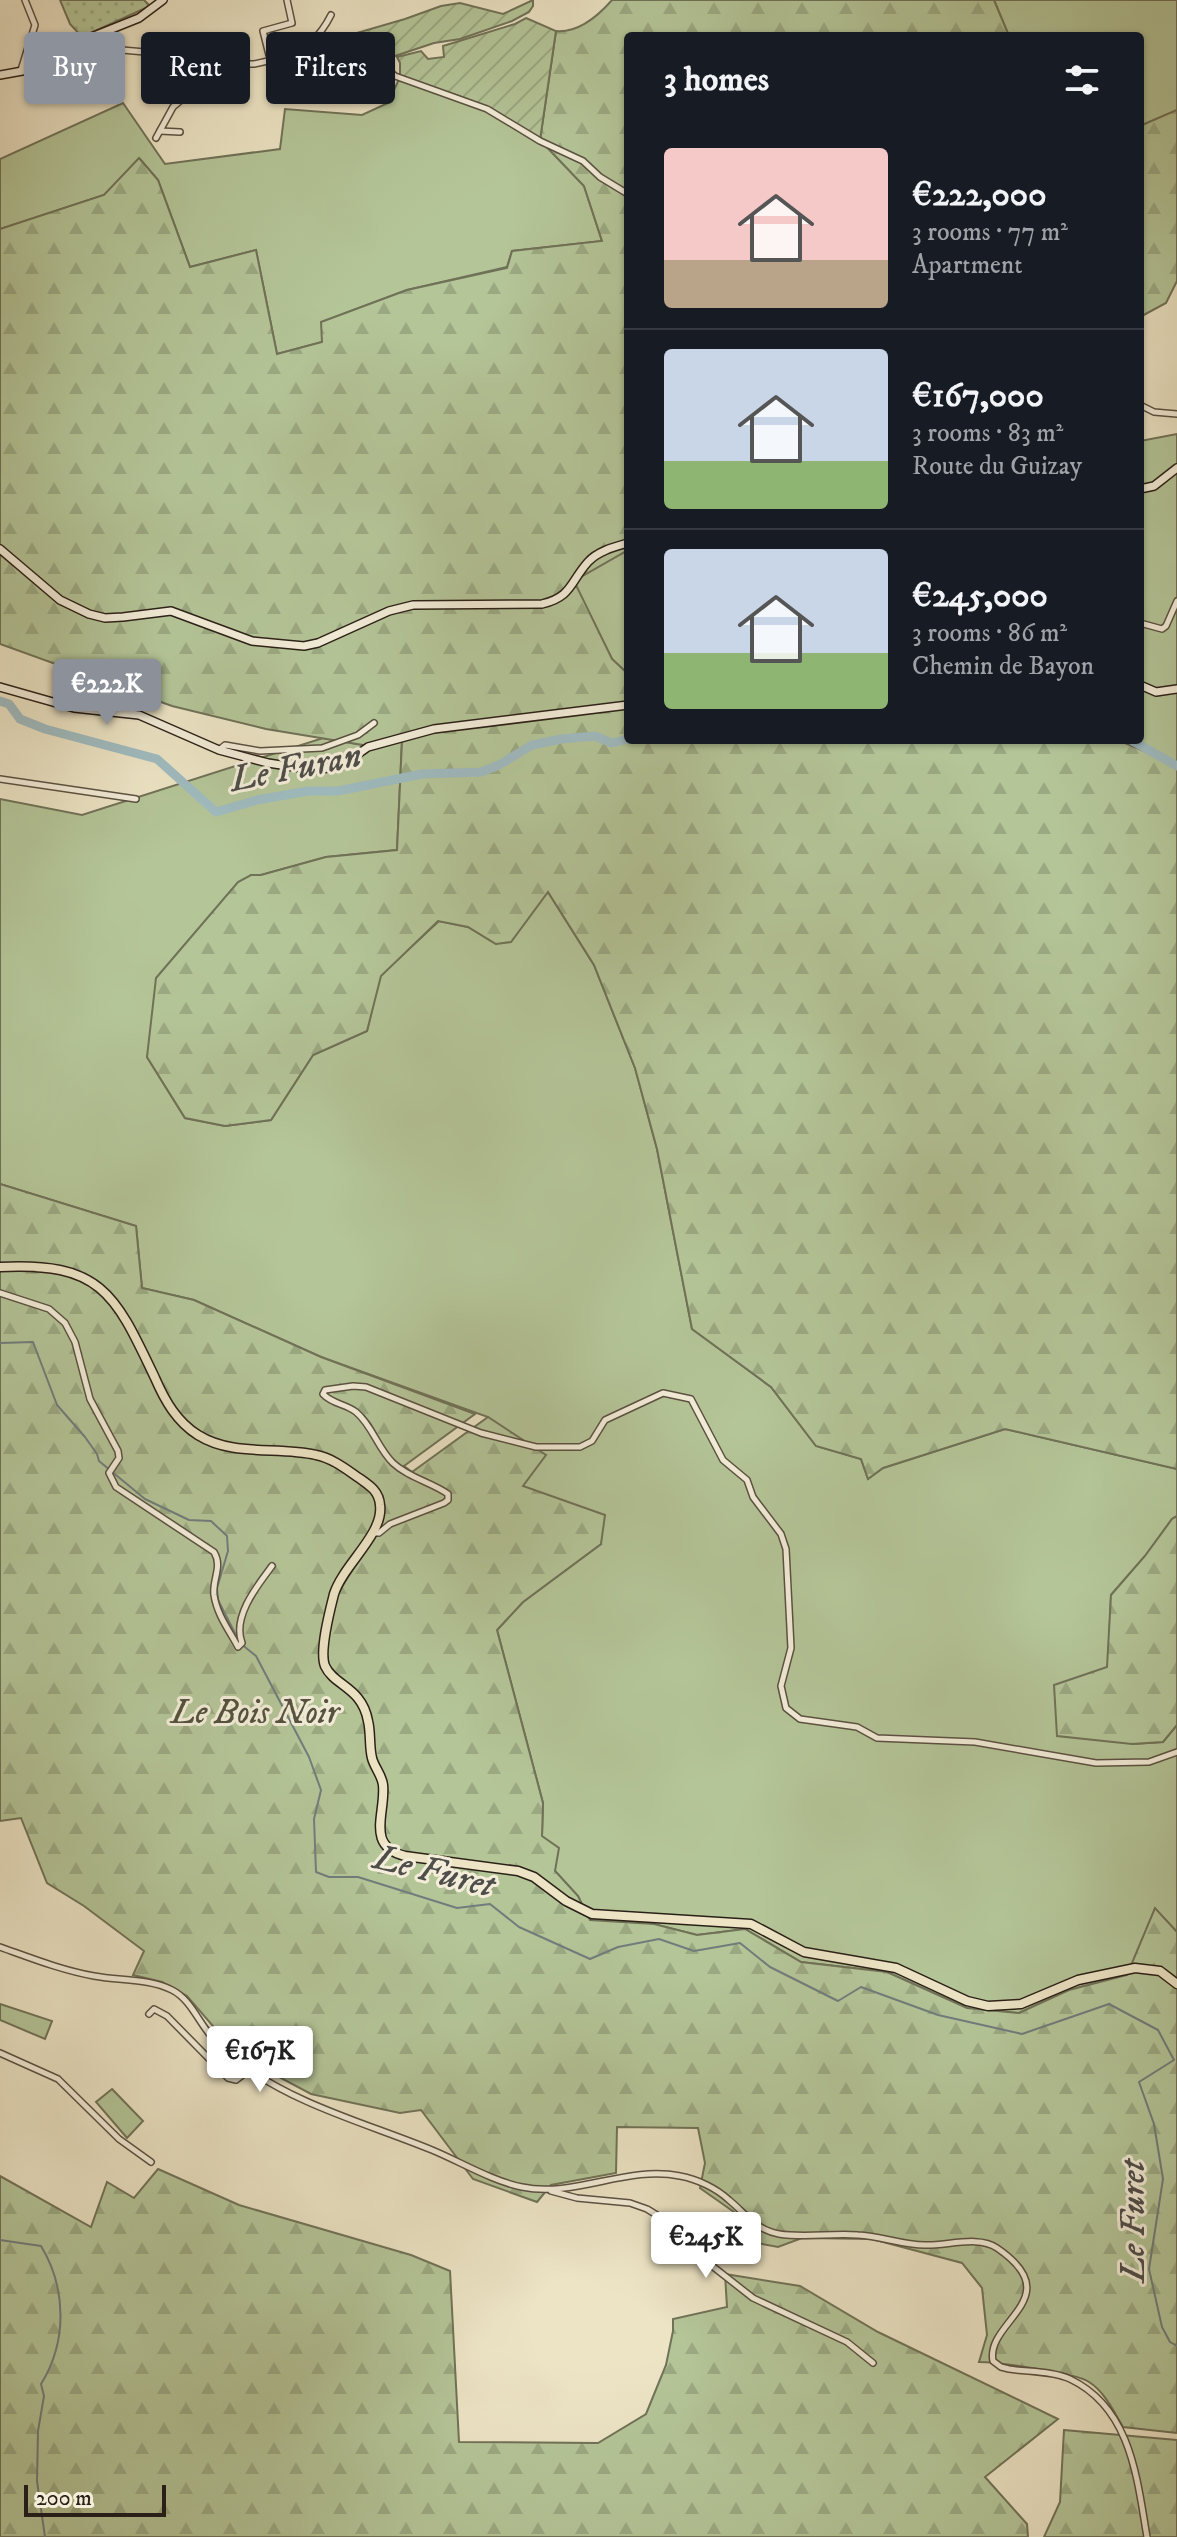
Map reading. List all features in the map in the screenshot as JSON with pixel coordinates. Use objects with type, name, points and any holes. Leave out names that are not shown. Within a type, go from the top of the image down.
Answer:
[{"type":"main road","points":[[0,1267],[52,1267],[77,1275],[110,1297],[122,1312],[166,1401],[186,1426],[203,1438],[222,1445],[310,1454],[332,1461],[374,1489],[380,1500],[379,1520],[344,1572],[335,1592],[323,1659],[330,1673],[356,1695],[366,1713],[373,1762],[383,1786],[381,1834],[392,1852],[518,1871],[534,1877],[576,1907],[600,1915],[751,1924],[804,1952],[896,1968],[967,2001],[988,2006],[1021,2004],[1078,1980],[1135,1968],[1160,1971],[1177,1984]]},
{"type":"street","points":[[21,70],[35,25],[25,0]]},
{"type":"street","points":[[104,32],[139,18],[163,0]]},
{"type":"street","points":[[266,43],[263,31],[292,23],[287,0]]},
{"type":"street","points":[[319,32],[331,15]]},
{"type":"street","points":[[0,75],[24,70]]},
{"type":"street","points":[[395,76],[487,109],[540,141],[583,161],[600,177],[624,192]]},
{"type":"street","points":[[156,138],[177,104]]},
{"type":"street","points":[[160,131],[180,132]]},
{"type":"street","points":[[1144,407],[1154,412],[1177,414]]},
{"type":"street","points":[[1144,488],[1154,486],[1177,468]]},
{"type":"street","points":[[0,549],[38,584],[60,600],[89,614],[105,618],[171,611],[241,639],[304,646],[318,643],[389,611],[413,605],[553,602],[571,588],[588,562],[603,551],[624,544]]},
{"type":"street","points":[[1144,624],[1162,629],[1177,601]]},
{"type":"street","points":[[0,687],[74,708],[139,715],[219,750],[274,764],[328,770],[341,766],[368,747],[427,731],[624,706]]},
{"type":"street","points":[[1144,687],[1156,692],[1177,689]]},
{"type":"street","points":[[219,750],[225,745],[260,751],[322,748],[358,735],[374,723]]},
{"type":"street","points":[[0,779],[136,799]]},
{"type":"street","points":[[0,1293],[27,1300],[58,1315],[75,1342],[90,1399],[118,1451],[119,1458],[110,1471],[116,1487],[214,1552],[219,1566],[214,1587],[216,1602],[222,1621],[240,1645],[241,1620],[258,1585],[272,1566]]},
{"type":"street","points":[[373,1532],[379,1533],[390,1524],[444,1503],[448,1500],[448,1494],[396,1466],[377,1444],[362,1418],[353,1409],[327,1398],[323,1394],[325,1390],[366,1387],[481,1433],[536,1447],[580,1447],[592,1441],[605,1420],[663,1393],[691,1399],[723,1460],[747,1480],[753,1497],[781,1534],[786,1549],[791,1648],[781,1686],[786,1708],[800,1719],[857,1727],[877,1738],[975,1742],[1096,1763],[1141,1763],[1177,1752]]},
{"type":"street","points":[[0,1947],[72,1971],[147,1982],[172,1990],[188,2003],[220,2047],[249,2070],[298,2099],[404,2138],[521,2187],[577,2198],[630,2203],[647,2209],[678,2228],[702,2258],[753,2298],[847,2342],[873,2363]]},
{"type":"street","points":[[149,2014],[154,2009],[167,2016],[228,2078],[236,2080],[249,2070]]},
{"type":"street","points":[[0,2053],[58,2079],[119,2139],[151,2162]]},
{"type":"street","points":[[550,2191],[621,2177],[681,2176],[708,2186],[765,2230],[782,2234],[874,2236],[918,2245],[964,2242],[993,2245],[1018,2264],[1026,2290],[1021,2308],[993,2347],[993,2361],[1009,2369],[1067,2378],[1099,2398],[1118,2423],[1133,2459],[1147,2537]]},
{"type":"green space","points":[[60,0],[144,0],[150,6],[93,32],[77,32],[70,24]]},
{"type":"green space","points":[[533,0],[529,12],[512,21],[395,56],[395,32],[360,32],[441,6],[460,3],[503,14]]},
{"type":"green space","points":[[612,0],[994,0],[1007,32],[624,32],[624,552],[574,581],[612,659],[624,670],[624,744],[1127,744],[1177,765],[1177,1469],[1005,1429],[883,1468],[868,1479],[861,1459],[816,1446],[771,1387],[692,1329],[657,1149],[635,1068],[594,965],[548,892],[511,942],[496,944],[468,927],[438,921],[381,976],[367,1031],[313,1055],[271,1120],[225,1126],[185,1118],[147,1057],[156,978],[238,882],[251,875],[326,857],[397,850],[402,741],[363,745],[266,729],[172,706],[0,644],[0,229],[104,195],[139,158],[158,180],[190,267],[256,250],[277,354],[322,342],[321,322],[407,290],[507,268],[512,251],[602,241],[584,186],[540,140],[556,31],[572,29],[594,17]]},
{"type":"green space","points":[[994,0],[1177,0],[1177,110],[1144,124],[1144,32],[1007,32]]},
{"type":"green space","points":[[526,18],[556,31],[540,140],[459,96],[400,77],[397,57],[421,51],[428,59],[444,57],[443,46]]},
{"type":"green space","points":[[400,77],[459,96],[540,140],[584,186],[602,241],[512,251],[507,267],[407,290],[322,322],[322,342],[277,354],[256,250],[190,267],[158,180],[140,159],[104,195],[0,229],[0,159],[121,104],[165,164],[280,149],[285,109],[362,115],[386,104],[395,104],[395,88]]},
{"type":"green space","points":[[1177,110],[1177,281],[1166,303],[1144,315],[1144,124]]},
{"type":"green space","points":[[1177,434],[1177,765],[1127,744],[1144,744],[1144,440]]},
{"type":"green space","points":[[624,552],[624,670],[612,659],[573,581]]},
{"type":"green space","points":[[323,738],[363,745],[402,740],[397,850],[326,857],[251,875],[147,1057],[185,1118],[225,1126],[271,1120],[313,1055],[367,1031],[380,976],[439,921],[468,927],[496,944],[548,892],[594,965],[635,1068],[657,1149],[692,1329],[771,1387],[816,1446],[861,1459],[868,1479],[883,1468],[1005,1429],[1177,1469],[1177,1516],[1111,1595],[1108,1667],[1132,1744],[1163,1742],[1177,1725],[1177,1932],[1155,1909],[1128,1975],[1069,1990],[1019,2013],[967,2008],[887,1972],[801,1962],[745,1929],[697,1935],[654,1924],[589,1920],[578,1896],[555,1871],[542,1836],[543,1803],[497,1630],[523,1602],[601,1544],[522,1486],[488,1417],[321,1357],[194,1300],[142,1288],[136,1226],[0,1184],[0,799],[82,815]]},
{"type":"green space","name":"Le Bois Noir","points":[[0,1184],[136,1226],[142,1288],[194,1300],[321,1357],[475,1414],[404,1466],[412,1472],[488,1417],[546,1455],[523,1486],[605,1515],[601,1544],[523,1602],[497,1630],[543,1803],[542,1836],[559,1848],[555,1871],[578,1896],[590,1920],[654,1924],[697,1935],[745,1929],[801,1962],[887,1972],[967,2008],[1019,2013],[1069,1990],[1127,1975],[1155,1908],[1177,1932],[1177,2433],[1123,2427],[1100,2391],[1082,2379],[979,2362],[987,2335],[982,2288],[962,2263],[872,2239],[802,2238],[778,2247],[752,2242],[740,2231],[734,2212],[700,2188],[705,2163],[698,2128],[617,2127],[616,2173],[551,2185],[537,2202],[473,2179],[421,2110],[400,2113],[311,2094],[238,2055],[187,1996],[162,1982],[133,1975],[144,1951],[84,1906],[47,1883],[21,1818],[0,1821]]},
{"type":"green space","points":[[1177,1516],[1177,1725],[1163,1742],[1132,1744],[1057,1736],[1054,1685],[1107,1667],[1111,1595]]},
{"type":"green space","points":[[0,2004],[52,2021],[45,2039],[0,2020]]},
{"type":"green space","points":[[112,2089],[143,2121],[127,2138],[96,2102]]},
{"type":"green space","points":[[158,2169],[239,2205],[411,2255],[450,2271],[459,2442],[598,2443],[646,2414],[666,2365],[673,2319],[727,2307],[725,2274],[800,2286],[878,2332],[1058,2419],[985,2477],[1027,2524],[1028,2537],[0,2537],[0,2176],[91,2227],[107,2182],[134,2198]]},
{"type":"green space","points":[[1064,2430],[1177,2440],[1177,2537],[1044,2537],[1060,2502]]},
{"type":"waterway","name":"Le Furan","points":[[0,701],[9,704],[20,719],[45,729],[157,759],[216,812],[257,800],[308,791],[338,791],[422,774],[481,772],[532,745],[561,739],[595,736],[612,743],[624,740]]},
{"type":"waterway","name":"Le Furan","points":[[1138,744],[1177,766]]},
{"type":"waterway","name":"Le Furet","points":[[0,1343],[33,1342],[57,1405],[85,1437],[99,1461],[145,1499],[189,1520],[211,1521],[227,1536],[228,1551],[217,1588],[218,1600],[240,1643],[256,1656],[309,1757],[321,1790],[314,1819],[316,1872],[329,1877],[358,1877],[457,1908],[490,1904],[519,1927],[590,1959],[618,1947],[659,1939],[694,1951],[740,1943],[770,1967],[838,2001],[861,1987],[938,2015],[1022,2034],[1109,2004],[1158,2030],[1174,2060],[1139,2082],[1154,2124],[1163,2179],[1149,2269],[1162,2327],[1170,2342],[1177,2346]]},
{"type":"waterway","points":[[0,2240],[41,2246],[50,2263],[59,2297],[59,2333],[56,2351],[41,2384],[44,2396],[38,2431],[37,2481],[45,2537]]}]
